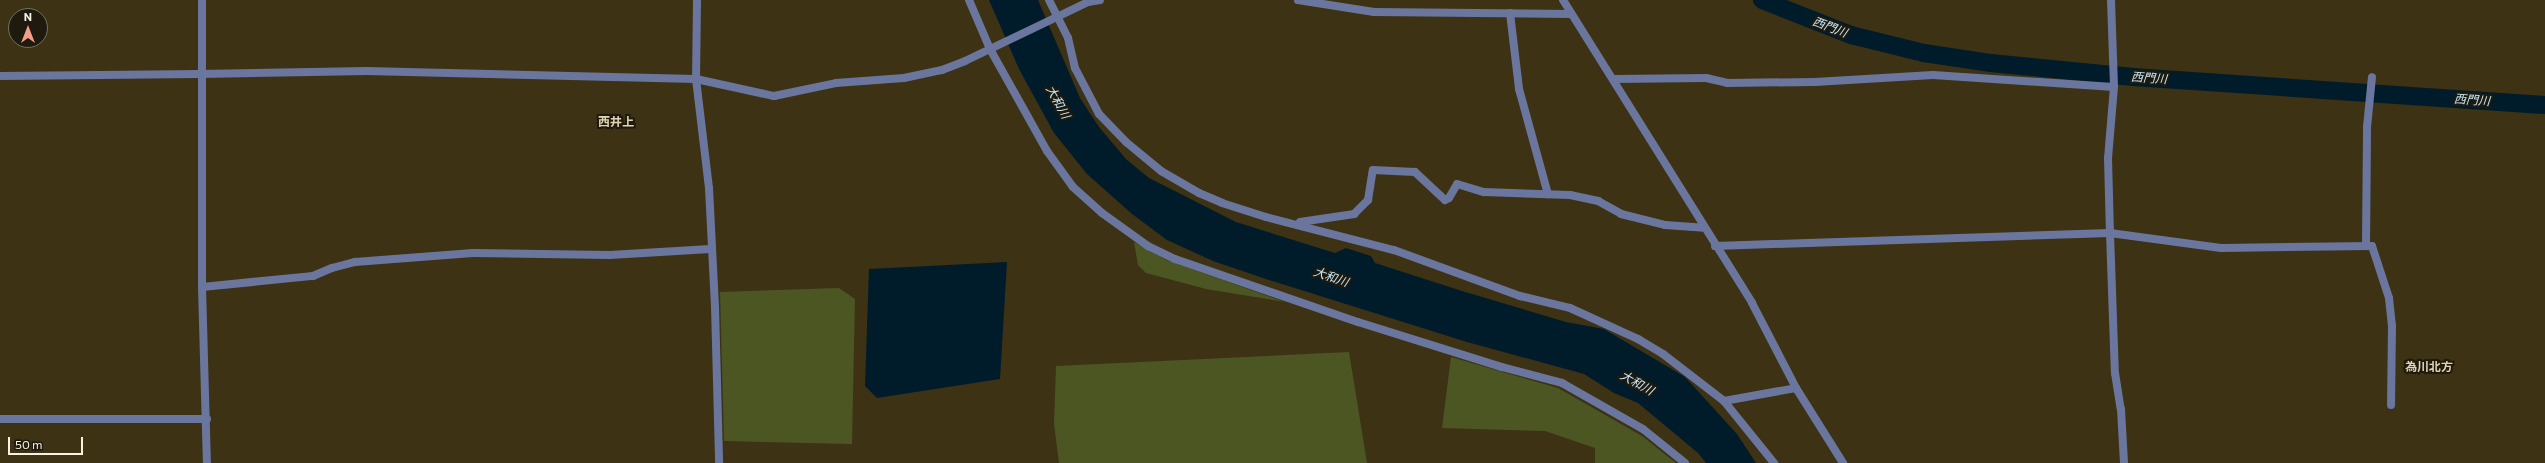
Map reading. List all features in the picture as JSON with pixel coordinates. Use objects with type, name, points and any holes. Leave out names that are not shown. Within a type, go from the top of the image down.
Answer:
[{"type":"street","points":[[202,0],[200,74],[202,287],[208,463]]},
{"type":"street","points":[[697,0],[696,78],[708,188],[710,249],[715,306],[719,463]]},
{"type":"street","points":[[969,0],[992,48],[1046,151],[1073,187],[1102,213],[1148,246],[1175,259],[1358,322],[1502,367],[1562,383],[1643,429],[1685,463]]},
{"type":"street","points":[[1049,0],[1055,19],[1068,38],[1075,68],[1099,114],[1126,142],[1161,171],[1199,193],[1266,217],[1394,250],[1520,296],[1570,308],[1638,339],[1663,354],[1724,401],[1774,463]]},
{"type":"street","points":[[0,76],[200,74],[367,70],[696,78],[774,96],[836,83],[904,78],[942,70],[1055,19],[1088,2],[1100,0]]},
{"type":"street","points":[[1298,0],[1374,12],[1571,14]]},
{"type":"street","points":[[1563,0],[1715,246],[1752,303],[1796,388],[1843,463]]},
{"type":"street","points":[[2111,0],[2114,84],[2108,158],[2110,233],[2115,373],[2121,409],[2124,463]]},
{"type":"street","points":[[1510,14],[1520,89],[1548,194]]},
{"type":"street","points":[[1613,79],[1706,78],[1727,83],[1933,74],[2114,84]]},
{"type":"street","points":[[2366,246],[2367,127],[2371,100],[2372,78]]},
{"type":"street","points":[[1293,223],[1354,214],[1368,200],[1373,170],[1415,172],[1445,200],[1449,198],[1457,184],[1484,192],[1548,194],[1598,201],[1621,214],[1665,225],[1704,228]]},
{"type":"street","points":[[1715,246],[2110,233],[2221,248],[2372,246],[2389,298],[2392,326],[2391,405]]},
{"type":"street","points":[[202,287],[313,276],[332,268],[355,262],[473,252],[610,254],[710,249]]},
{"type":"street","points":[[1724,401],[1796,388]]},
{"type":"street","points":[[0,418],[207,420]]},
{"type":"green space","points":[[1134,242],[1166,260],[1285,302],[1206,289],[1146,273],[1138,265]]},
{"type":"green space","points":[[839,288],[855,299],[852,444],[724,441],[720,292]]},
{"type":"green space","points":[[1349,352],[1367,463],[1059,463],[1054,424],[1056,366]]},
{"type":"green space","points":[[1451,357],[1558,388],[1642,436],[1676,463],[1595,463],[1595,448],[1545,431],[1442,428]]},
{"type":"water","name":"大和川","points":[[989,0],[1038,0],[1080,98],[1099,127],[1126,159],[1149,178],[1236,222],[1335,253],[1346,248],[1371,256],[1375,263],[1462,291],[1566,322],[1604,329],[1685,377],[1737,434],[1756,463],[1706,463],[1698,453],[1638,403],[1614,393],[1584,374],[1467,342],[1266,279],[1213,261],[1167,240],[1132,214],[1087,174],[1054,133],[1019,69]]},
{"type":"water","points":[[1007,262],[1000,379],[877,398],[865,386],[869,269]]},
{"type":"waterway","name":"西門川","points":[[1762,0],[1851,35],[1924,53],[1991,63],[2133,77],[2545,105]]},
{"type":"district","name":"西井上","points":[[616,122]]},
{"type":"district","name":"為川北方","points":[[2429,367]]}]
